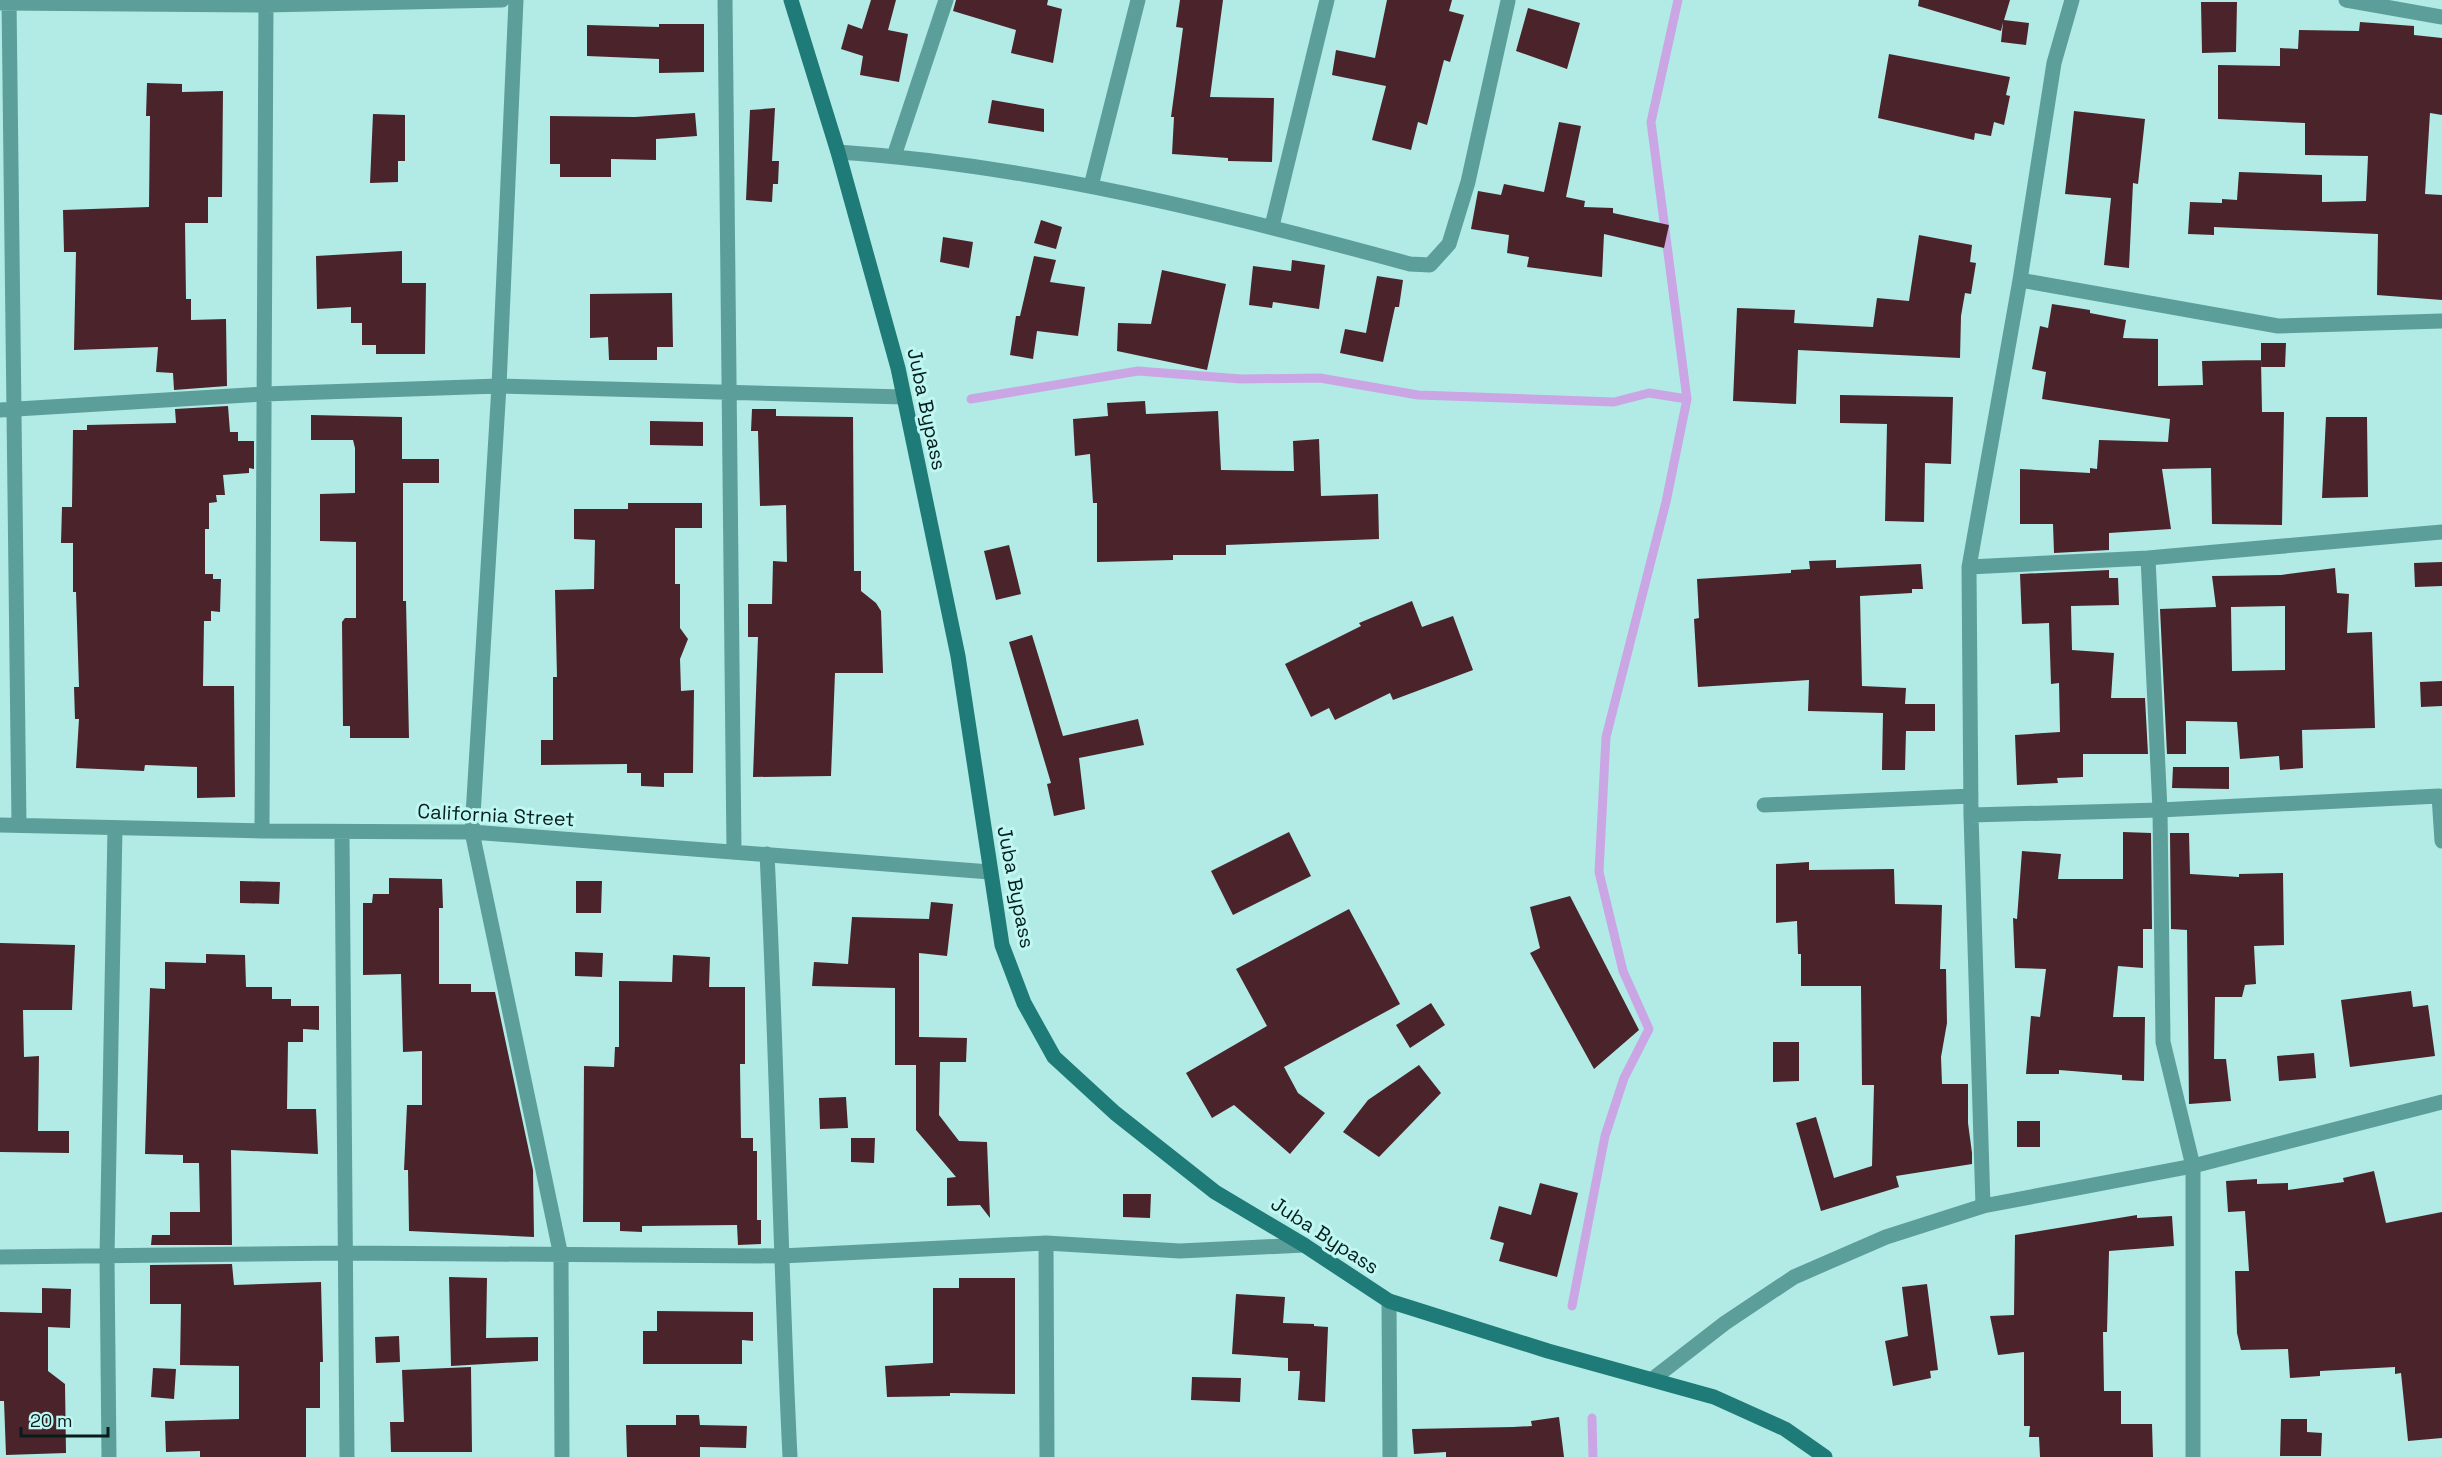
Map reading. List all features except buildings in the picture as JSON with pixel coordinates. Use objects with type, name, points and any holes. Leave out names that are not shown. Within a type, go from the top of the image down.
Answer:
[{"type":"main road","name":"Juba Bypass","points":[[791,0],[838,152],[904,397],[958,656],[1002,945],[1023,1003],[1054,1057],[1115,1113],[1215,1192],[1304,1245],[1389,1302],[1548,1351],[1654,1378],[1714,1397],[1785,1430],[1825,1457]]},
{"type":"street","points":[[19,825],[7,410],[6,2],[502,0]]},
{"type":"street","points":[[516,0],[499,386],[472,832],[561,1256],[562,1457]]},
{"type":"street","points":[[725,0],[731,391],[734,851]]},
{"type":"street","points":[[894,156],[946,0]]},
{"type":"street","points":[[1091,186],[1138,0]]},
{"type":"street","points":[[1272,226],[1326,0]]},
{"type":"street","points":[[1983,1206],[1971,815],[1969,567],[2020,280],[2054,63],[2072,0]]},
{"type":"street","points":[[2346,0],[2442,17]]},
{"type":"street","points":[[2400,0],[2442,8]]},
{"type":"street","points":[[838,152],[894,156],[1091,186],[1272,226],[1410,264],[1430,265],[1449,244],[1468,182],[1508,1]]},
{"type":"street","points":[[262,831],[266,2]]},
{"type":"street","points":[[2020,280],[2278,326],[2442,321]]},
{"type":"street","points":[[7,410],[264,394],[499,386],[904,397]]},
{"type":"street","points":[[1969,567],[2148,558],[2442,532]]},
{"type":"street","points":[[2148,558],[2160,810],[2163,1042],[2193,1166],[2193,1457]]},
{"type":"street","points":[[1764,805],[1971,796]]},
{"type":"street","points":[[1971,815],[2160,810],[2439,796],[2442,841]]},
{"type":"street","name":"California Street","points":[[0,825],[262,831],[472,832],[990,872]]},
{"type":"street","points":[[109,1457],[107,1257],[115,828]]},
{"type":"street","points":[[342,832],[347,1457]]},
{"type":"street","points":[[767,854],[777,1060],[780,1256],[790,1457]]},
{"type":"street","points":[[1654,1378],[1725,1323],[1794,1277],[1886,1237],[1983,1206],[2193,1166],[2442,1102]]},
{"type":"street","points":[[0,1257],[345,1253],[780,1256],[1046,1243],[1180,1251],[1304,1245]]},
{"type":"street","points":[[1046,1243],[1047,1457]]},
{"type":"street","points":[[1389,1302],[1390,1457]]},
{"type":"waterway","points":[[1572,1306],[1605,1136],[1624,1078],[1649,1029],[1623,971],[1599,872],[1606,737],[1666,502],[1687,399],[1651,122],[1678,0]]},
{"type":"waterway","points":[[971,399],[1138,371],[1241,379],[1320,378],[1418,395],[1614,402],[1649,393],[1687,399]]},
{"type":"waterway","points":[[1592,1418],[1593,1457]]}]
